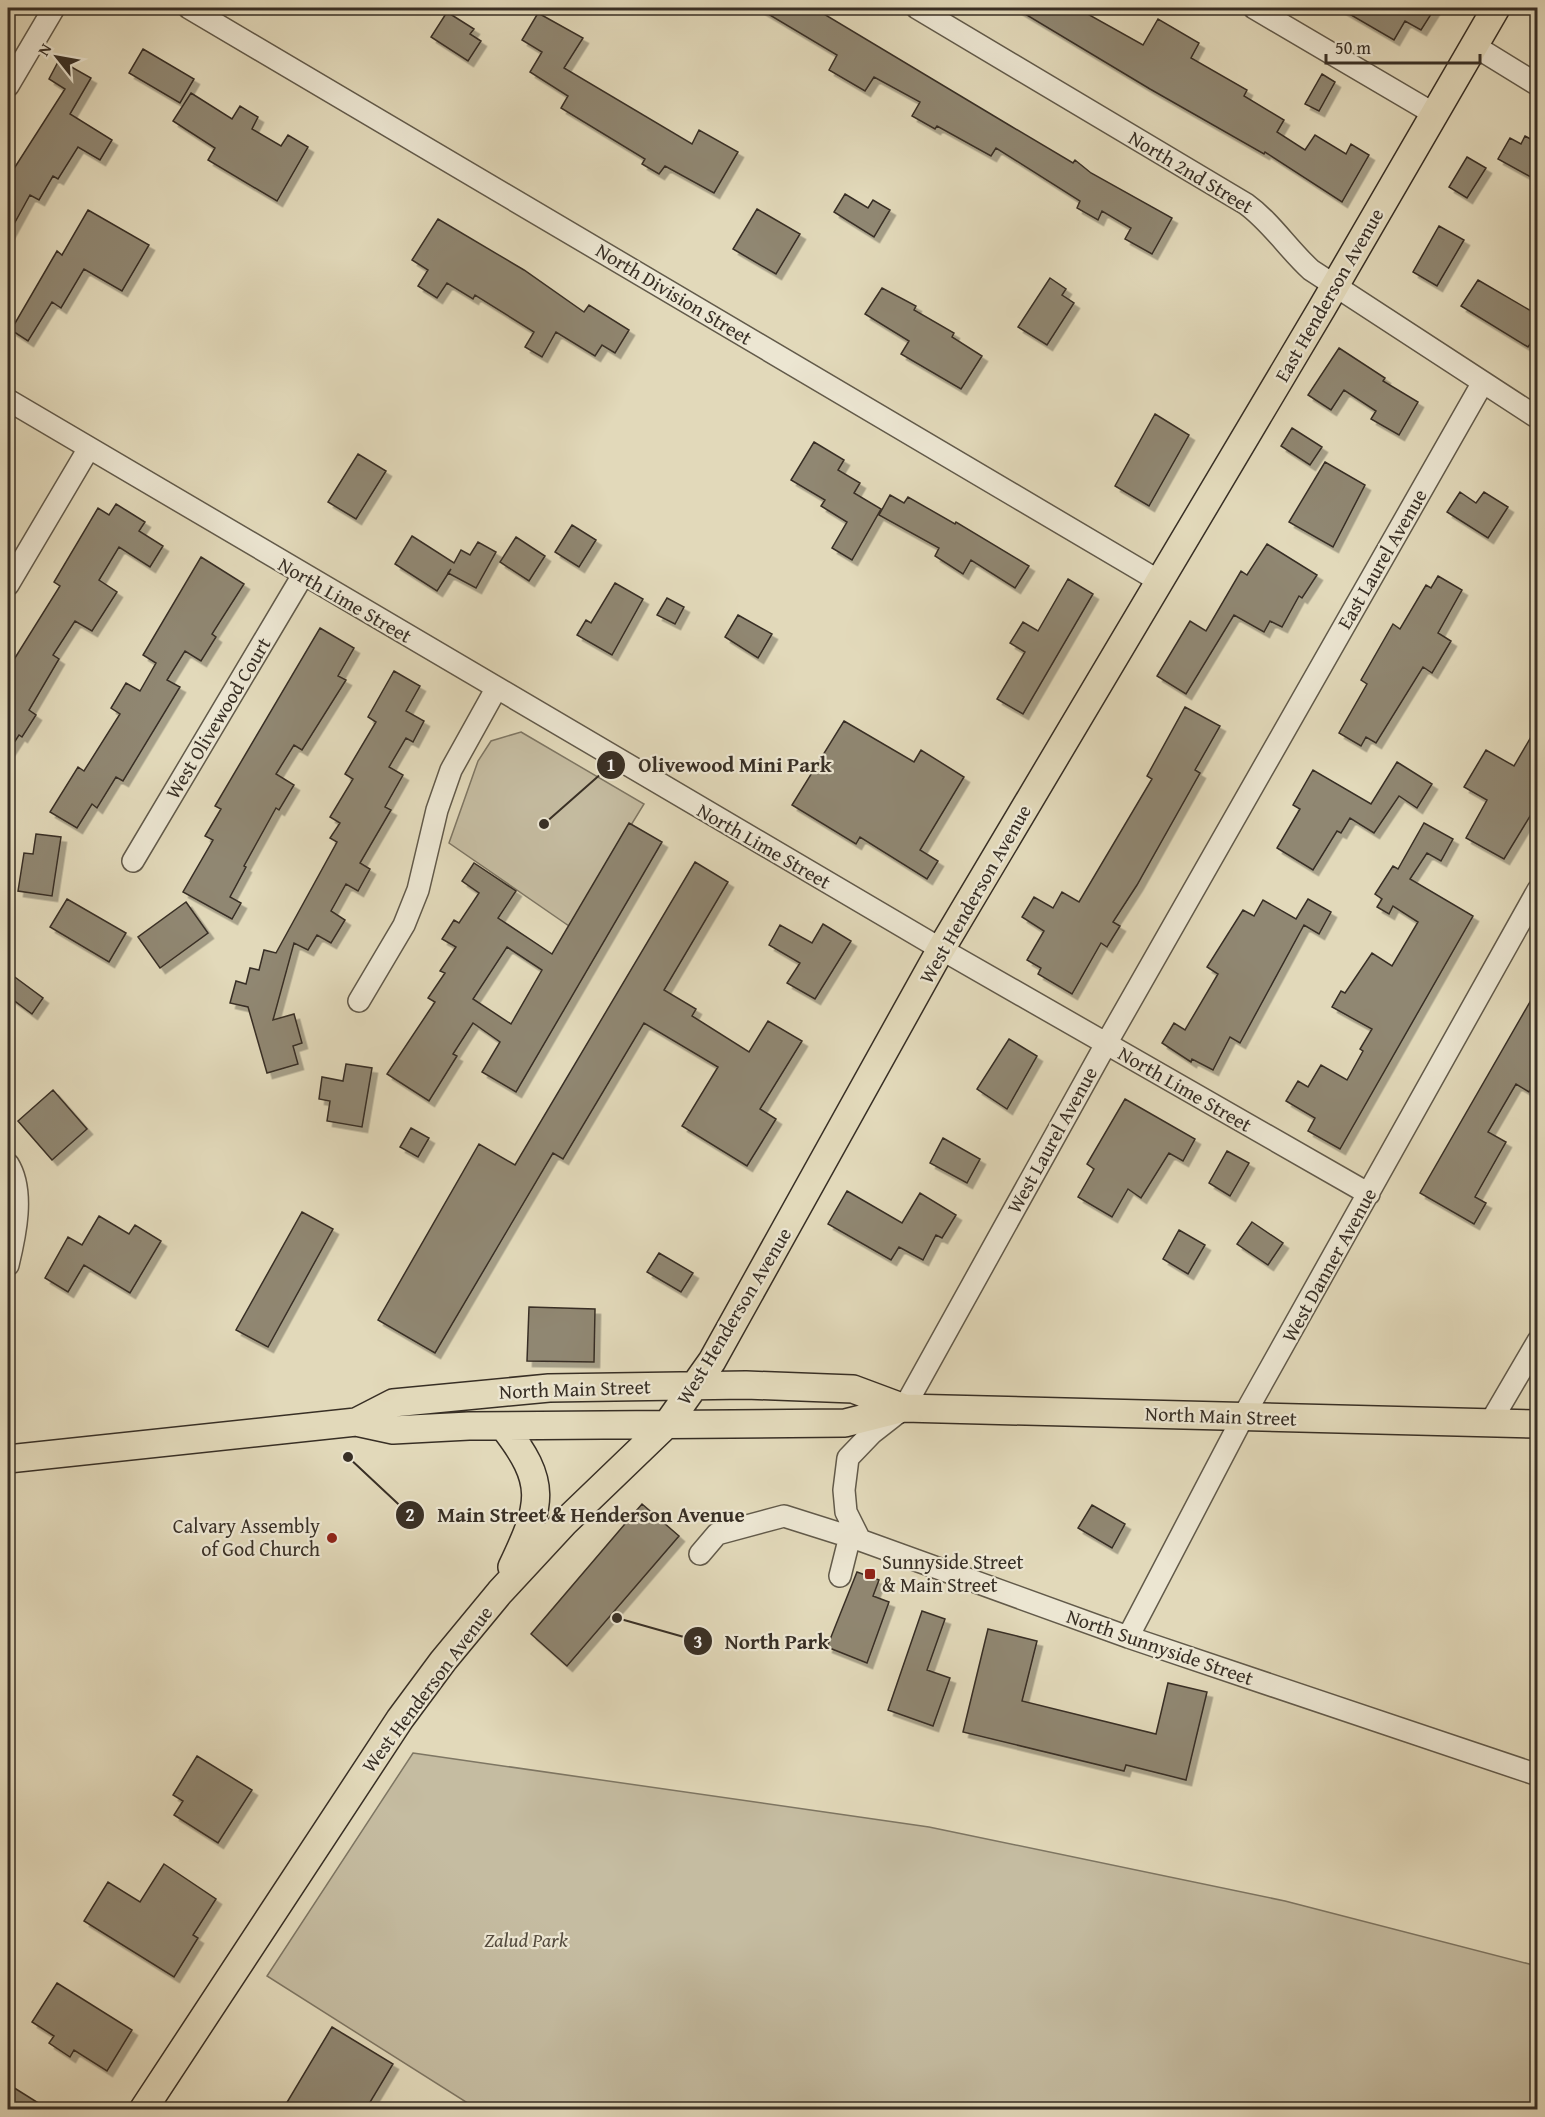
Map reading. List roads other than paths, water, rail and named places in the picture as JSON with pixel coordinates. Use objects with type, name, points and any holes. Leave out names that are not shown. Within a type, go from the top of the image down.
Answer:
[{"type":"main road","name":"East Henderson Avenue","points":[[1159,581],[1436,115],[1473,45],[1496,8]]},
{"type":"main road","name":"West Henderson Avenue","points":[[143,2109],[400,1719],[443,1660],[500,1592],[564,1523],[668,1423],[695,1386],[815,1178],[941,949],[1159,581]]},
{"type":"main road","name":"North Main Street","points":[[356,1422],[393,1403],[457,1395],[549,1388],[695,1386],[853,1389],[904,1408]]},
{"type":"main road","name":"North Main Street","points":[[8,1459],[356,1422],[393,1430],[668,1423],[845,1423],[904,1408],[1538,1424]]},
{"type":"main road","points":[[500,1592],[536,1512],[536,1490],[531,1470],[520,1448],[503,1426]]},
{"type":"street","points":[[8,86],[54,8]]},
{"type":"street","name":"North Division Street","points":[[189,8],[1159,581]]},
{"type":"street","name":"North 2nd Street","points":[[917,8],[1246,204],[1264,217],[1289,250],[1311,270],[1482,384],[1538,418]]},
{"type":"street","points":[[1254,8],[1436,115]]},
{"type":"street","points":[[1473,45],[1538,85]]},
{"type":"street","name":"East Laurel Avenue","points":[[1282,734],[1482,384]]},
{"type":"street","name":"North Lime Street","points":[[8,400],[941,949],[1369,1194]]},
{"type":"street","points":[[8,585],[89,448]]},
{"type":"street","name":"West Olivewood Court","points":[[133,861],[303,575]]},
{"type":"street","points":[[359,1001],[404,925],[418,890],[447,779],[461,748],[496,689]]},
{"type":"street","name":"West Laurel Avenue","points":[[855,1538],[846,1512],[843,1490],[848,1458],[872,1433],[904,1408],[1106,1044],[1282,734]]},
{"type":"street","name":"West Danner Avenue","points":[[1128,1637],[1243,1417],[1536,892]]},
{"type":"street","points":[[8,1164],[15,1189],[16,1212],[8,1265]]},
{"type":"street","points":[[1490,1423],[1537,1342]]},
{"type":"street","name":"North Sunnyside Street","points":[[700,1554],[717,1534],[784,1516],[855,1538],[1128,1637],[1538,1775]]},
{"type":"street","points":[[840,1576],[855,1538]]},
{"type":"place","name":"Olivewood Mini Park","points":[[544,824]]},
{"type":"place","name":"Main Street & Henderson Avenue","points":[[348,1457]]},
{"type":"place","name":"Calvary Assembly of God Church","points":[[332,1538]]},
{"type":"place","name":"Sunnyside Street & Main Street","points":[[870,1574]]},
{"type":"place","name":"North Park","points":[[617,1618]]},
{"type":"park label","name":"Zalud Park","points":[[526,1940]]}]
